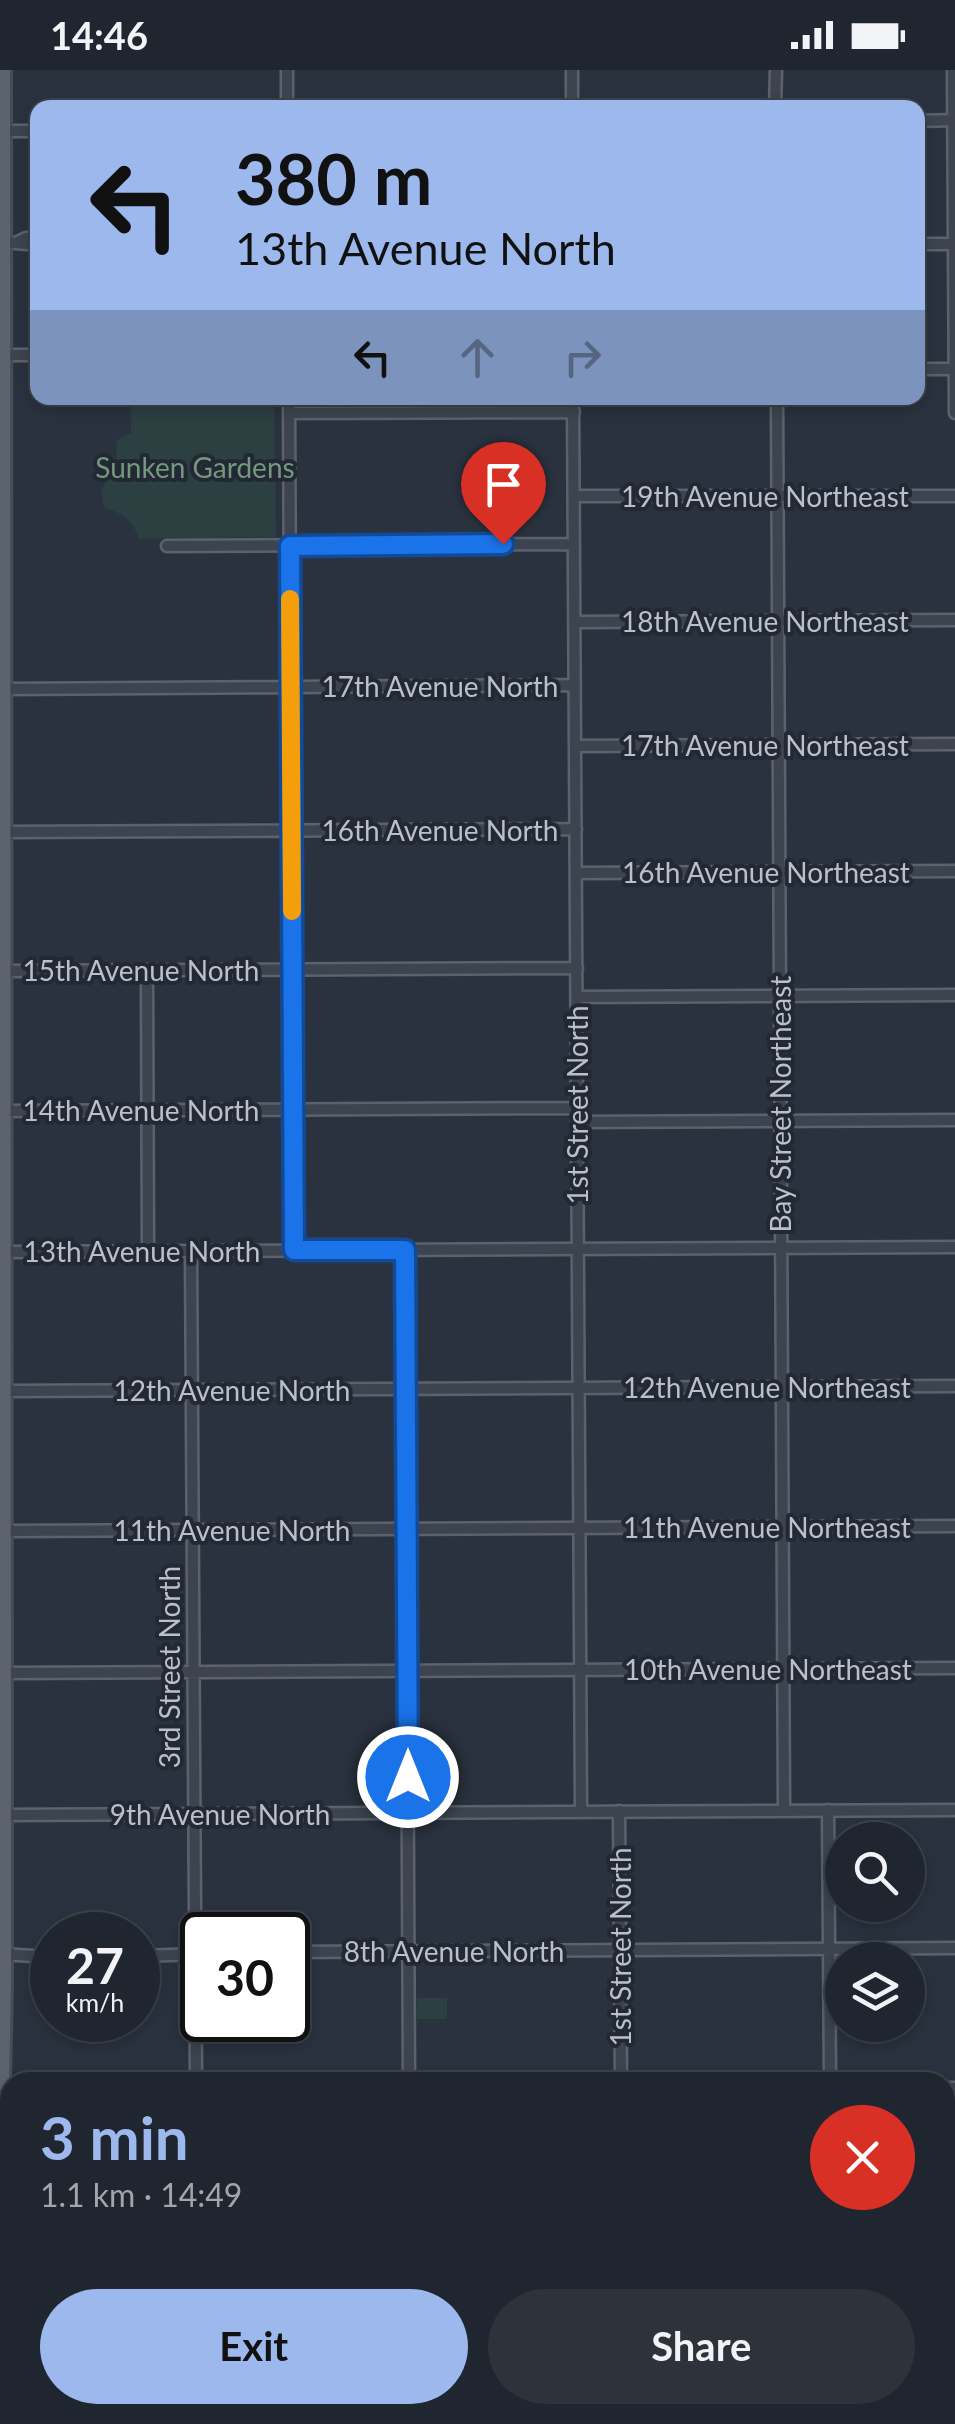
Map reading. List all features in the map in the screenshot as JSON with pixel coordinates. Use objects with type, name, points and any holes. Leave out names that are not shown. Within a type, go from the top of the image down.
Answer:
[{"type":"main road","points":[[4,70],[2,131],[12,242],[2,261],[4,2072]]},
{"type":"street","points":[[287,70],[287,100]]},
{"type":"street","points":[[572,70],[572,100]]},
{"type":"street","points":[[775,100],[776,70]]},
{"type":"street","points":[[953,70],[955,413]]},
{"type":"street","points":[[925,121],[954,120]]},
{"type":"street","points":[[2,131],[30,131]]},
{"type":"street","points":[[12,242],[30,239]]},
{"type":"street","points":[[925,244],[955,244]]},
{"type":"street","points":[[4,355],[30,355]]},
{"type":"street","points":[[925,369],[955,369]]},
{"type":"street","points":[[289,405],[294,1250]]},
{"type":"street","name":"1st Street North","points":[[574,405],[581,1812]]},
{"type":"street","name":"Bay Street Northeast","points":[[776,405],[784,1810]]},
{"type":"street","points":[[289,413],[574,412]]},
{"type":"street","name":"19th Avenue Northeast","points":[[574,496],[955,496]]},
{"type":"street","points":[[166,546],[574,544]]},
{"type":"street","name":"18th Avenue Northeast","points":[[575,622],[955,620]]},
{"type":"street","name":"17th Avenue North","points":[[5,688],[575,686]]},
{"type":"street","name":"17th Avenue Northeast","points":[[576,746],[955,744]]},
{"type":"street","name":"16th Avenue North","points":[[5,832],[576,829]]},
{"type":"street","name":"16th Avenue Northeast","points":[[576,873],[955,871]]},
{"type":"street","name":"15th Avenue North","points":[[5,971],[576,968]]},
{"type":"street","points":[[147,970],[148,1251]]},
{"type":"street","points":[[577,997],[955,995]]},
{"type":"street","name":"14th Avenue North","points":[[5,1111],[578,1108]]},
{"type":"street","points":[[578,1122],[955,1120]]},
{"type":"street","name":"13th Avenue North","points":[[5,1252],[955,1247]]},
{"type":"street","points":[[405,1250],[409,2072]]},
{"type":"street","name":"3rd Street North","points":[[191,1251],[197,1912]]},
{"type":"street","name":"12th Avenue Northeast","points":[[579,1388],[955,1386]]},
{"type":"street","name":"12th Avenue North","points":[[5,1391],[579,1388]]},
{"type":"street","name":"11th Avenue Northeast","points":[[580,1528],[955,1526]]},
{"type":"street","name":"11th Avenue North","points":[[5,1531],[580,1528]]},
{"type":"street","name":"10th Avenue Northeast","points":[[5,1672],[955,1668]]},
{"type":"street","points":[[828,1810],[829,1942]]},
{"type":"street","name":"9th Avenue North","points":[[3,1815],[955,1810]]},
{"type":"street","name":"1st Street North","points":[[619,1811],[620,2072]]},
{"type":"street","name":"8th Avenue North","points":[[925,1948],[955,1948]]},
{"type":"street","name":"8th Avenue North","points":[[310,1952],[825,1949]]},
{"type":"street","points":[[3,1954],[30,1956]]},
{"type":"street","name":"3rd Street North","points":[[196,2072],[197,2042]]},
{"type":"street","points":[[830,2042],[830,2072]]},
{"type":"green space","name":"Sunken Gardens","points":[[131,405],[274,405],[276,537],[139,539],[126,518],[104,508],[101,491],[116,464],[117,440],[131,433]]},
{"type":"green space","points":[[417,1998],[447,1998],[447,2019],[417,2019]]},
{"type":"slow traffic","points":[[290,599],[292,911]]},
{"type":"route","points":[[408,1777],[405,1250],[294,1250],[290,546],[503,544]]}]
